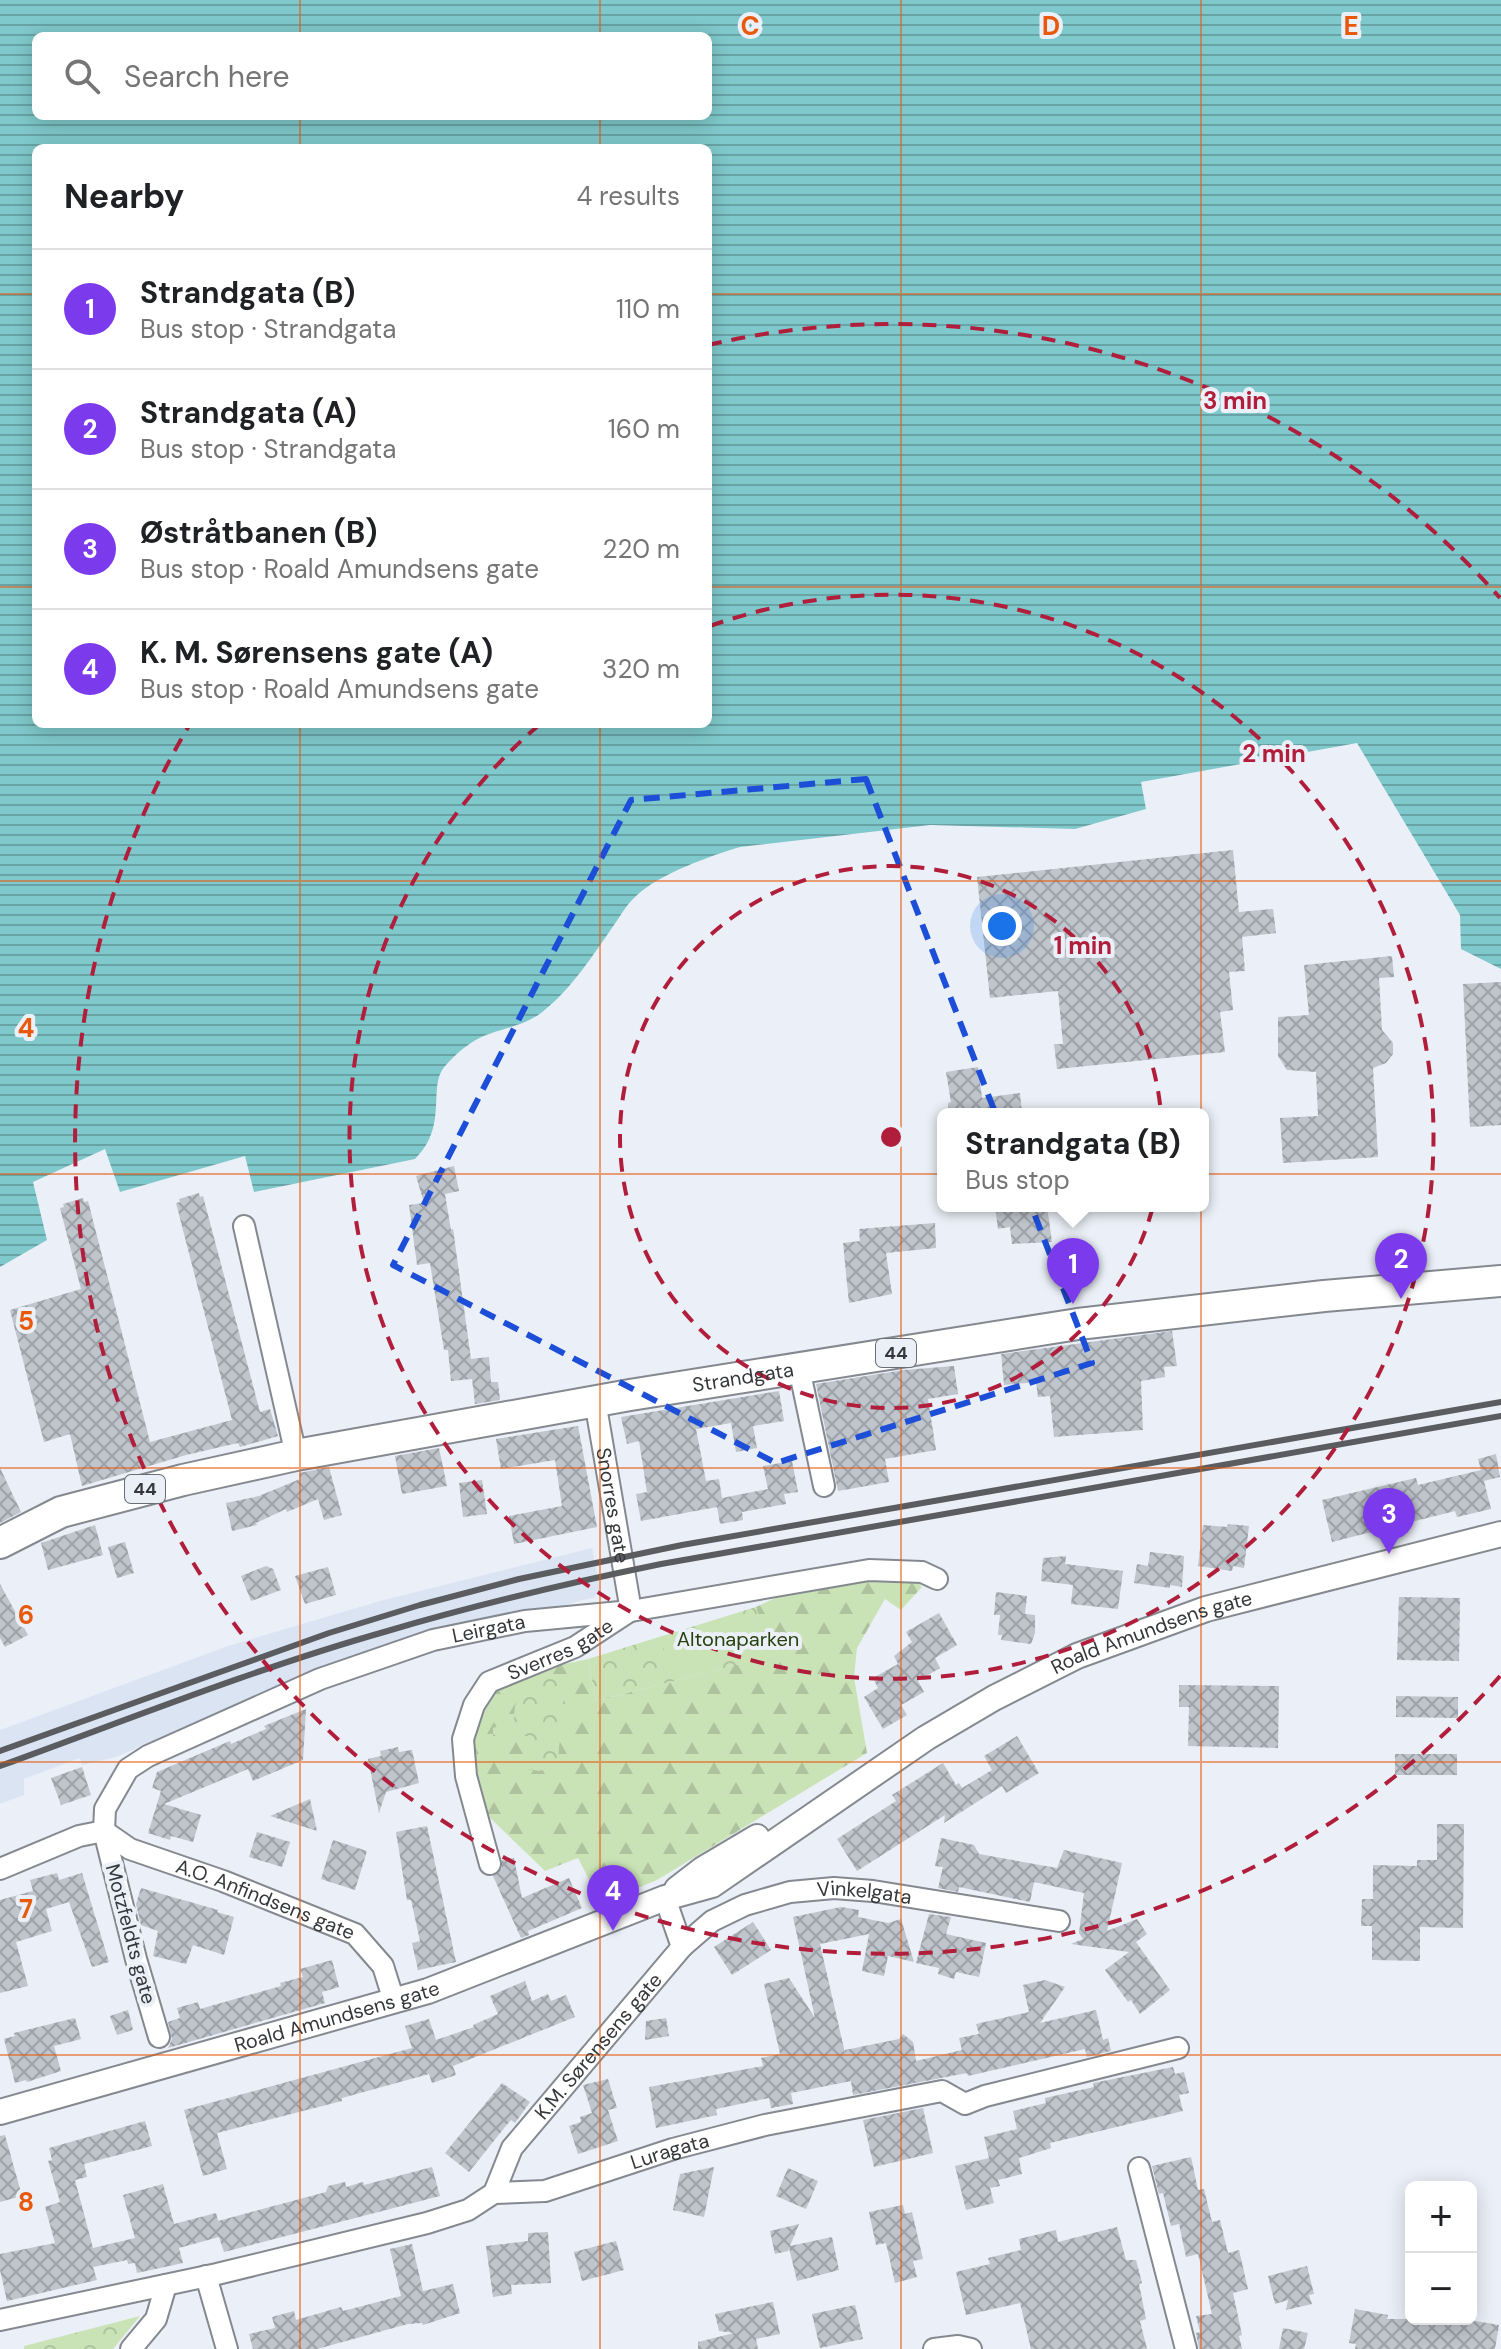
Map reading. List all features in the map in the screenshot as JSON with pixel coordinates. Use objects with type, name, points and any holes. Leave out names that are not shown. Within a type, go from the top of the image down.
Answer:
[{"type":"main road","name":"Strandgata","points":[[0,1543],[61,1512],[105,1499],[296,1455],[595,1401],[1078,1324],[1324,1296],[1501,1281]]},
{"type":"street","points":[[244,1226],[296,1455]]},
{"type":"street","points":[[799,1368],[824,1486]]},
{"type":"street","name":"Snorres gate","points":[[595,1401],[631,1611]]},
{"type":"street","name":"Roald Amundsens gate","points":[[0,2112],[428,1991],[515,1959],[665,1898],[703,1869],[773,1827],[831,1802],[926,1738],[1005,1692],[1077,1656],[1206,1609],[1501,1534]]},
{"type":"street","name":"Leirgata","points":[[104,1831],[105,1809],[128,1769],[188,1736],[320,1679],[433,1640],[525,1621],[631,1611],[869,1570],[922,1572],[937,1579]]},
{"type":"street","name":"Sverres gate","points":[[490,1864],[466,1776],[463,1739],[474,1705],[489,1682],[575,1647],[631,1611]]},
{"type":"street","points":[[0,1869],[79,1836],[104,1831]]},
{"type":"street","name":"A.O. Anfindsens gate","points":[[104,1831],[130,1849],[223,1881],[355,1934],[383,1966],[394,2001]]},
{"type":"street","name":"Motzfeldts gate","points":[[104,1831],[159,2037]]},
{"type":"street","name":"Vinkelgata","points":[[682,1947],[712,1921],[745,1905],[790,1892],[834,1888],[873,1891],[1059,1921]]},
{"type":"street","points":[[665,1898],[682,1947]]},
{"type":"street","name":"K.M. Sørensens gate","points":[[494,2193],[512,2148],[682,1947]]},
{"type":"street","name":"Luragata","points":[[0,2320],[206,2276],[427,2223],[468,2210],[494,2193],[545,2191],[673,2149],[765,2125],[942,2091],[965,2104],[985,2096],[1178,2048]]},
{"type":"street","points":[[1139,2168],[1186,2349]]},
{"type":"street","points":[[206,2276],[227,2349]]},
{"type":"street","points":[[131,2349],[156,2319],[166,2285]]},
{"type":"street","points":[[934,2349],[958,2346],[971,2349]]},
{"type":"highlighted area","points":[[866,779],[1092,1363],[776,1463],[393,1265],[631,800]]},
{"type":"shaded area","points":[[592,1548],[600,1589],[595,1597],[324,1669],[116,1757],[82,1765],[80,1758],[24,1779],[24,1795],[0,1804],[0,1730],[228,1646],[380,1601]]},
{"type":"green space","points":[[870,1577],[913,1577],[922,1587],[901,1610],[885,1599],[857,1648],[854,1677],[867,1753],[657,1880],[601,1903],[578,1858],[545,1871],[483,1811],[474,1780],[470,1735],[480,1708],[501,1678],[588,1659],[596,1701],[770,1656],[756,1607],[803,1585]]},
{"type":"green space","name":"Altonaparken","points":[[756,1607],[771,1656],[596,1701],[588,1659]]},
{"type":"green space","points":[[744,1616],[754,1654],[672,1677],[661,1639]]},
{"type":"green space","points":[[552,1672],[568,1711],[561,1723],[558,1761],[555,1766],[539,1771],[528,1769],[525,1755],[527,1736],[493,1736],[493,1728],[514,1720],[519,1692]]},
{"type":"green space","points":[[140,2316],[113,2349],[24,2349],[24,2346]]},
{"type":"water","points":[[0,0],[1501,0],[1501,969],[1461,949],[1460,915],[1357,743],[1141,782],[1146,809],[1075,829],[930,825],[740,847],[685,867],[646,888],[630,902],[581,972],[552,1004],[525,1022],[474,1041],[455,1055],[440,1073],[432,1133],[415,1159],[254,1192],[245,1156],[120,1192],[105,1149],[33,1182],[47,1240],[0,1267]]},
{"type":"building","points":[[1233,850],[1239,912],[1273,909],[1276,933],[1242,937],[1245,971],[1229,972],[1233,1010],[1220,1012],[1225,1052],[1057,1069],[1054,1044],[1063,1044],[1058,991],[990,998],[977,877]]},
{"type":"building","points":[[1392,956],[1394,977],[1379,978],[1382,1030],[1393,1043],[1393,1054],[1386,1063],[1373,1068],[1378,1157],[1283,1163],[1280,1118],[1318,1116],[1316,1072],[1287,1070],[1278,1056],[1278,1017],[1309,1015],[1304,965]]},
{"type":"building","points":[[1501,982],[1501,1125],[1470,1127],[1463,984]]},
{"type":"building","points":[[978,1067],[982,1098],[1020,1093],[1021,1108],[948,1108],[951,1102],[946,1072]]},
{"type":"building","points":[[454,1166],[459,1191],[445,1194],[453,1229],[471,1359],[489,1357],[491,1382],[498,1382],[500,1400],[475,1404],[472,1379],[451,1381],[448,1350],[444,1350],[430,1263],[417,1265],[409,1205],[424,1203],[416,1176]]},
{"type":"building","points":[[199,1193],[200,1197],[203,1196],[260,1412],[270,1409],[278,1436],[240,1447],[238,1443],[186,1455],[82,1486],[70,1434],[44,1442],[10,1310],[81,1289],[60,1208],[64,1207],[63,1204],[83,1198],[84,1202],[88,1201],[150,1442],[232,1420],[176,1203],[180,1202],[179,1199]]},
{"type":"building","points":[[996,1212],[1048,1212],[1052,1242],[1012,1244],[1010,1227],[998,1229]]},
{"type":"building","points":[[935,1223],[936,1248],[886,1253],[892,1294],[849,1303],[843,1243],[860,1241],[859,1229]]},
{"type":"building","points":[[1172,1331],[1177,1366],[1164,1367],[1165,1377],[1141,1381],[1143,1430],[1054,1437],[1050,1396],[1038,1397],[1036,1382],[1004,1385],[1001,1354]]},
{"type":"building","points":[[954,1366],[958,1394],[928,1399],[936,1450],[885,1459],[889,1482],[838,1491],[816,1384],[904,1370]]},
{"type":"building","points":[[779,1391],[784,1421],[753,1426],[757,1448],[736,1452],[731,1423],[696,1429],[706,1481],[719,1479],[722,1498],[768,1489],[763,1466],[792,1461],[798,1492],[784,1494],[786,1504],[742,1512],[743,1520],[720,1524],[717,1507],[641,1521],[636,1494],[647,1492],[639,1441],[627,1444],[621,1417]]},
{"type":"building","points":[[578,1426],[597,1527],[514,1544],[509,1516],[562,1506],[555,1460],[501,1469],[496,1439]]},
{"type":"building","points":[[439,1448],[447,1486],[402,1494],[395,1456]]},
{"type":"building","points":[[1496,1454],[1500,1477],[1484,1481],[1491,1509],[1457,1517],[1455,1511],[1332,1542],[1322,1500],[1416,1478],[1418,1485],[1481,1470],[1478,1459]]},
{"type":"building","points":[[329,1467],[342,1515],[324,1520],[318,1499],[287,1512],[286,1509],[257,1525],[232,1531],[226,1503],[259,1496],[300,1479],[299,1473]]},
{"type":"building","points":[[0,1468],[21,1512],[0,1523]]},
{"type":"building","points":[[482,1480],[487,1514],[463,1517],[459,1483]]},
{"type":"building","points":[[1228,1524],[1249,1526],[1244,1568],[1233,1566],[1232,1571],[1198,1566],[1203,1525],[1227,1527]]},
{"type":"building","points":[[95,1525],[103,1555],[48,1570],[41,1543]]},
{"type":"building","points":[[125,1542],[134,1573],[117,1578],[108,1547]]},
{"type":"building","points":[[1150,1552],[1184,1556],[1182,1587],[1134,1583],[1137,1564],[1148,1566]]},
{"type":"building","points":[[1066,1556],[1065,1564],[1123,1571],[1118,1609],[1071,1604],[1073,1585],[1041,1581],[1043,1558]]},
{"type":"building","points":[[266,1566],[273,1569],[281,1590],[251,1601],[241,1576]]},
{"type":"building","points":[[328,1567],[336,1595],[305,1604],[295,1576]]},
{"type":"building","points":[[0,1584],[28,1635],[5,1647],[0,1638]]},
{"type":"building","points":[[996,1592],[1027,1596],[1025,1614],[1035,1615],[1035,1633],[1031,1644],[1001,1640],[1002,1635],[998,1635],[1000,1615],[994,1615]]},
{"type":"building","points":[[1399,1597],[1460,1598],[1459,1661],[1397,1660]]},
{"type":"building","points":[[939,1613],[957,1645],[935,1658],[940,1668],[918,1681],[924,1692],[901,1705],[907,1715],[883,1729],[864,1697],[878,1688],[873,1678],[898,1664],[894,1656],[912,1642],[906,1632]]},
{"type":"building","points":[[1179,1685],[1279,1686],[1278,1748],[1188,1746],[1189,1707],[1179,1707]]},
{"type":"building","points":[[1396,1696],[1458,1697],[1458,1718],[1396,1717]]},
{"type":"building","points":[[306,1709],[303,1760],[253,1781],[248,1769],[164,1804],[201,1815],[193,1842],[171,1836],[170,1840],[148,1833],[161,1791],[152,1788],[157,1772],[230,1741],[231,1744]]},
{"type":"building","points":[[1017,1736],[1039,1773],[1006,1793],[1002,1786],[944,1823],[945,1815],[857,1871],[837,1839],[896,1801],[892,1795],[943,1763],[956,1785],[959,1783],[962,1788],[992,1770],[984,1756]]},
{"type":"building","points":[[398,1747],[399,1752],[412,1750],[419,1783],[386,1792],[379,1813],[368,1759],[381,1756],[380,1751]]},
{"type":"building","points":[[1395,1754],[1457,1754],[1457,1775],[1395,1775]]},
{"type":"building","points":[[82,1767],[91,1795],[61,1805],[51,1778]]},
{"type":"building","points":[[310,1799],[317,1831],[270,1816]]},
{"type":"building","points":[[1437,1824],[1464,1824],[1463,1928],[1420,1927],[1420,1961],[1372,1960],[1372,1926],[1361,1926],[1362,1899],[1373,1899],[1373,1865],[1417,1866],[1417,1860],[1437,1860]]},
{"type":"building","points":[[427,1826],[456,1962],[418,1970],[412,1943],[420,1941],[411,1900],[407,1900],[396,1832]]},
{"type":"building","points":[[257,1832],[290,1842],[282,1867],[249,1857]]},
{"type":"building","points":[[941,1838],[974,1845],[979,1854],[1057,1868],[1064,1850],[1122,1863],[1107,1931],[1137,1919],[1147,1934],[1136,1942],[1170,1990],[1140,2014],[1105,1970],[1129,1952],[1071,1944],[1083,1939],[1079,1933],[1084,1893],[1034,1882],[1030,1902],[959,1887],[958,1892],[938,1888],[943,1867],[935,1866]]},
{"type":"building","points":[[333,1840],[367,1851],[355,1890],[321,1879]]},
{"type":"building","points":[[514,1858],[522,1898],[569,1878],[582,1908],[528,1931],[529,1935],[521,1938],[493,1876],[502,1868],[502,1860]]},
{"type":"building","points":[[57,1873],[59,1880],[82,1873],[109,1962],[92,1967],[69,1902],[46,1909],[52,1931],[16,1942],[28,1986],[0,1993],[0,1900],[33,1891],[30,1880]]},
{"type":"building","points":[[141,1888],[234,1917],[224,1955],[193,1945],[186,1964],[153,1956],[158,1931],[141,1925],[136,1904]]},
{"type":"building","points":[[841,1907],[859,1910],[858,1917],[888,1923],[901,1919],[914,1962],[888,1956],[884,1976],[862,1971],[869,1934],[820,1944],[845,2053],[845,2050],[899,2039],[903,2034],[913,2042],[916,2061],[962,2050],[959,2038],[979,2034],[976,2024],[1029,2012],[1023,1985],[1045,1980],[1065,1987],[1040,2023],[1096,2010],[1103,2040],[1108,2038],[1111,2051],[1087,2057],[1085,2049],[968,2076],[967,2073],[853,2095],[851,2081],[791,2093],[793,2104],[771,2108],[769,2098],[716,2109],[717,2115],[656,2128],[649,2087],[763,2066],[761,2058],[780,2054],[764,1984],[789,1978],[815,2018],[793,1917]]},
{"type":"building","points":[[929,1914],[951,1917],[946,1934],[986,1943],[979,1977],[956,1972],[954,1979],[938,1974],[939,1968],[916,1963]]},
{"type":"building","points":[[753,1922],[771,1950],[732,1975],[714,1947]]},
{"type":"building","points":[[332,1960],[339,1987],[322,1992],[325,2003],[168,2048],[172,2039],[168,2022],[180,2018],[177,2008],[198,2002],[200,2009],[281,1986],[280,1983],[303,1977],[300,1969]]},
{"type":"building","points":[[525,1981],[532,2001],[548,1994],[551,2001],[566,1995],[575,2017],[453,2066],[456,2075],[432,2083],[429,2074],[342,2098],[342,2101],[217,2133],[227,2169],[203,2176],[184,2110],[412,2048],[405,2026],[429,2019],[436,2040],[474,2027],[498,2014],[490,1996]]},
{"type":"building","points":[[128,2010],[133,2030],[117,2035],[110,2016]]},
{"type":"building","points":[[75,2018],[81,2039],[54,2046],[61,2071],[15,2083],[4,2039],[15,2036],[14,2033]]},
{"type":"building","points":[[666,2018],[669,2036],[645,2040],[646,2021]]},
{"type":"building","points":[[1173,2067],[1175,2074],[1184,2072],[1189,2093],[1179,2095],[1183,2111],[1050,2143],[1051,2148],[1019,2158],[1022,2174],[998,2180],[1000,2186],[990,2188],[994,2203],[966,2210],[955,2166],[989,2158],[984,2137],[1017,2129],[1013,2111],[1046,2103],[1045,2098],[1094,2087],[1093,2083]]},
{"type":"building","points":[[608,2079],[617,2108],[608,2110],[618,2141],[578,2154],[569,2126],[581,2122],[580,2117],[592,2113],[583,2085]]},
{"type":"building","points":[[502,2083],[530,2102],[515,2123],[511,2120],[469,2172],[445,2153]]},
{"type":"building","points":[[923,2108],[933,2153],[874,2167],[863,2120]]},
{"type":"building","points":[[145,2121],[152,2146],[84,2164],[87,2177],[75,2180],[93,2248],[135,2238],[123,2195],[163,2184],[174,2224],[216,2213],[218,2221],[326,2192],[328,2186],[345,2182],[346,2187],[363,2182],[364,2185],[432,2167],[440,2196],[224,2252],[219,2237],[179,2248],[183,2263],[137,2273],[135,2263],[128,2264],[127,2260],[93,2267],[97,2280],[7,2301],[0,2254],[55,2243],[45,2207],[60,2202],[48,2161],[52,2160],[49,2148]]},
{"type":"building","points":[[5,2135],[22,2196],[0,2202],[0,2136]]},
{"type":"building","points":[[1191,2157],[1198,2190],[1204,2189],[1212,2222],[1220,2220],[1228,2253],[1239,2250],[1248,2289],[1233,2293],[1242,2349],[1199,2349],[1196,2333],[1200,2332],[1196,2316],[1212,2314],[1198,2254],[1186,2257],[1179,2224],[1171,2226],[1152,2166]]},
{"type":"building","points":[[714,2167],[704,2217],[673,2210],[680,2174]]},
{"type":"building","points":[[788,2168],[818,2181],[806,2209],[776,2196]]},
{"type":"building","points":[[903,2205],[905,2214],[912,2212],[923,2259],[913,2261],[917,2277],[895,2283],[886,2243],[876,2245],[869,2212]]},
{"type":"building","points":[[799,2224],[790,2246],[832,2237],[839,2270],[797,2281],[789,2248],[775,2254],[770,2231]]},
{"type":"building","points":[[1117,2227],[1126,2260],[1136,2260],[1142,2283],[1139,2284],[1146,2319],[1140,2321],[1147,2349],[1031,2349],[1020,2303],[966,2315],[956,2272],[990,2264],[988,2258],[1021,2250],[1019,2239],[1056,2230],[1058,2242]]},
{"type":"building","points":[[548,2232],[551,2283],[511,2285],[512,2294],[493,2297],[486,2246],[528,2241],[528,2233]]},
{"type":"building","points":[[616,2241],[624,2270],[582,2281],[574,2252]]},
{"type":"building","points":[[412,2244],[423,2291],[453,2284],[460,2313],[423,2325],[408,2324],[317,2349],[253,2349],[249,2334],[275,2328],[272,2317],[294,2311],[296,2320],[341,2307],[343,2311],[401,2296],[390,2249]]},
{"type":"building","points":[[1307,2266],[1314,2294],[1309,2295],[1312,2304],[1286,2310],[1288,2300],[1275,2304],[1268,2276]]},
{"type":"building","points":[[773,2302],[780,2334],[756,2339],[758,2349],[698,2349],[698,2342],[734,2333],[719,2331],[715,2314]]},
{"type":"building","points":[[855,2305],[863,2339],[820,2348],[812,2314]]},
{"type":"building","points":[[1355,2309],[1388,2315],[1387,2319],[1405,2319],[1405,2325],[1477,2325],[1477,2321],[1499,2325],[1495,2349],[1355,2349],[1356,2344],[1349,2343]]},
{"type":"building","points":[[1283,2328],[1308,2333],[1304,2349],[1279,2349]]},
{"type":"railway","points":[[0,1751],[329,1633],[519,1579],[682,1545],[1501,1402]]},
{"type":"railway","points":[[0,1766],[335,1646],[556,1587],[661,1564],[1501,1416]]},
{"type":"place","name":"Strandgata (A)","points":[[1401,1299]]},
{"type":"place","name":"Strandgata (B)","points":[[1073,1304]]},
{"type":"place","name":"Østråtbanen (B)","points":[[1389,1554]]},
{"type":"place","name":"K. M. Sørensens gate (A)","points":[[613,1931]]}]
